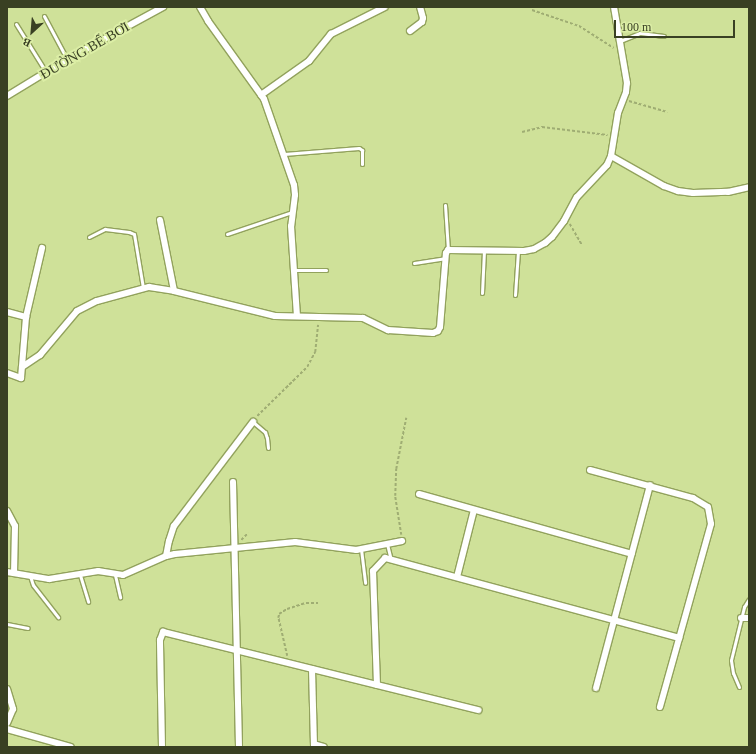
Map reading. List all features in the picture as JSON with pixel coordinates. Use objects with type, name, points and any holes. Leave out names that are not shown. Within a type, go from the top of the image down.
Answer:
[{"type":"street","name":"ĐƯỜNG BỂ BƠI","points":[[7,96],[67,59],[163,7]]},
{"type":"street","points":[[200,7],[208,21],[261,95],[284,154],[294,185],[295,195],[291,226],[297,316]]},
{"type":"street","points":[[261,95],[309,61],[331,34],[339,28],[385,7]]},
{"type":"street","points":[[410,31],[422,22],[423,18],[420,7]]},
{"type":"street","points":[[22,367],[40,355],[77,312],[97,301],[143,288],[159,288],[174,291],[262,314],[363,318],[388,330],[433,333],[438,331],[440,327],[448,250],[518,251],[534,248],[545,243],[552,237],[576,198],[603,171],[611,156],[618,113],[627,83],[614,7]]},
{"type":"street","points":[[611,156],[664,186],[678,192],[728,192],[749,187]]},
{"type":"street","points":[[160,220],[174,291]]},
{"type":"street","points":[[8,374],[21,378],[26,318],[42,248]]},
{"type":"street","points":[[7,312],[26,318]]},
{"type":"street","points":[[166,556],[168,541],[174,526],[253,422]]},
{"type":"street","points":[[590,470],[650,485],[693,498],[708,507],[711,524],[660,707]]},
{"type":"street","points":[[233,482],[239,747]]},
{"type":"street","points":[[596,688],[650,485]]},
{"type":"street","points":[[419,494],[632,554]]},
{"type":"street","points":[[456,578],[474,510]]},
{"type":"street","points":[[7,511],[15,526],[14,573]]},
{"type":"street","points":[[7,572],[56,579],[98,571],[115,575],[129,573],[166,556],[295,542],[348,550],[402,541]]},
{"type":"street","points":[[377,685],[373,571],[385,558],[679,638]]},
{"type":"street","points":[[741,618],[749,618]]},
{"type":"street","points":[[162,747],[160,640],[163,632],[478,710]]},
{"type":"street","points":[[312,669],[314,746],[324,747]]},
{"type":"street","points":[[7,689],[13,709],[7,723]]},
{"type":"street","points":[[7,729],[50,744],[71,747]]},
{"type":"lane","points":[[44,16],[67,59]]},
{"type":"lane","points":[[16,24],[46,72]]},
{"type":"lane","points":[[620,41],[640,33],[664,36]]},
{"type":"lane","points":[[284,154],[359,148],[362,150],[362,164]]},
{"type":"lane","points":[[445,205],[448,250]]},
{"type":"lane","points":[[226,234],[292,212]]},
{"type":"lane","points":[[89,237],[105,229],[134,234],[143,288]]},
{"type":"lane","points":[[482,293],[484,250]]},
{"type":"lane","points":[[514,295],[518,251]]},
{"type":"lane","points":[[414,263],[446,258]]},
{"type":"lane","points":[[294,270],[326,270]]},
{"type":"lane","points":[[253,422],[264,432],[267,438],[268,448]]},
{"type":"lane","points":[[387,543],[391,560]]},
{"type":"lane","points":[[361,549],[365,583]]},
{"type":"lane","points":[[80,574],[88,602]]},
{"type":"lane","points":[[115,575],[120,597]]},
{"type":"lane","points":[[30,576],[33,585],[58,617]]},
{"type":"lane","points":[[739,687],[733,673],[731,660],[744,607],[749,600]]},
{"type":"lane","points":[[7,624],[28,628]]},
{"type":"path","points":[[532,10],[579,26],[622,54]]},
{"type":"path","points":[[623,99],[667,112]]},
{"type":"path","points":[[522,132],[542,127],[614,136]]},
{"type":"path","points":[[565,218],[582,245]]},
{"type":"path","points":[[253,422],[307,367],[312,360],[315,352],[319,317]]},
{"type":"path","points":[[402,541],[395,496],[396,469],[406,418]]},
{"type":"path","points":[[288,664],[278,616],[287,609],[306,603],[318,603]]}]
